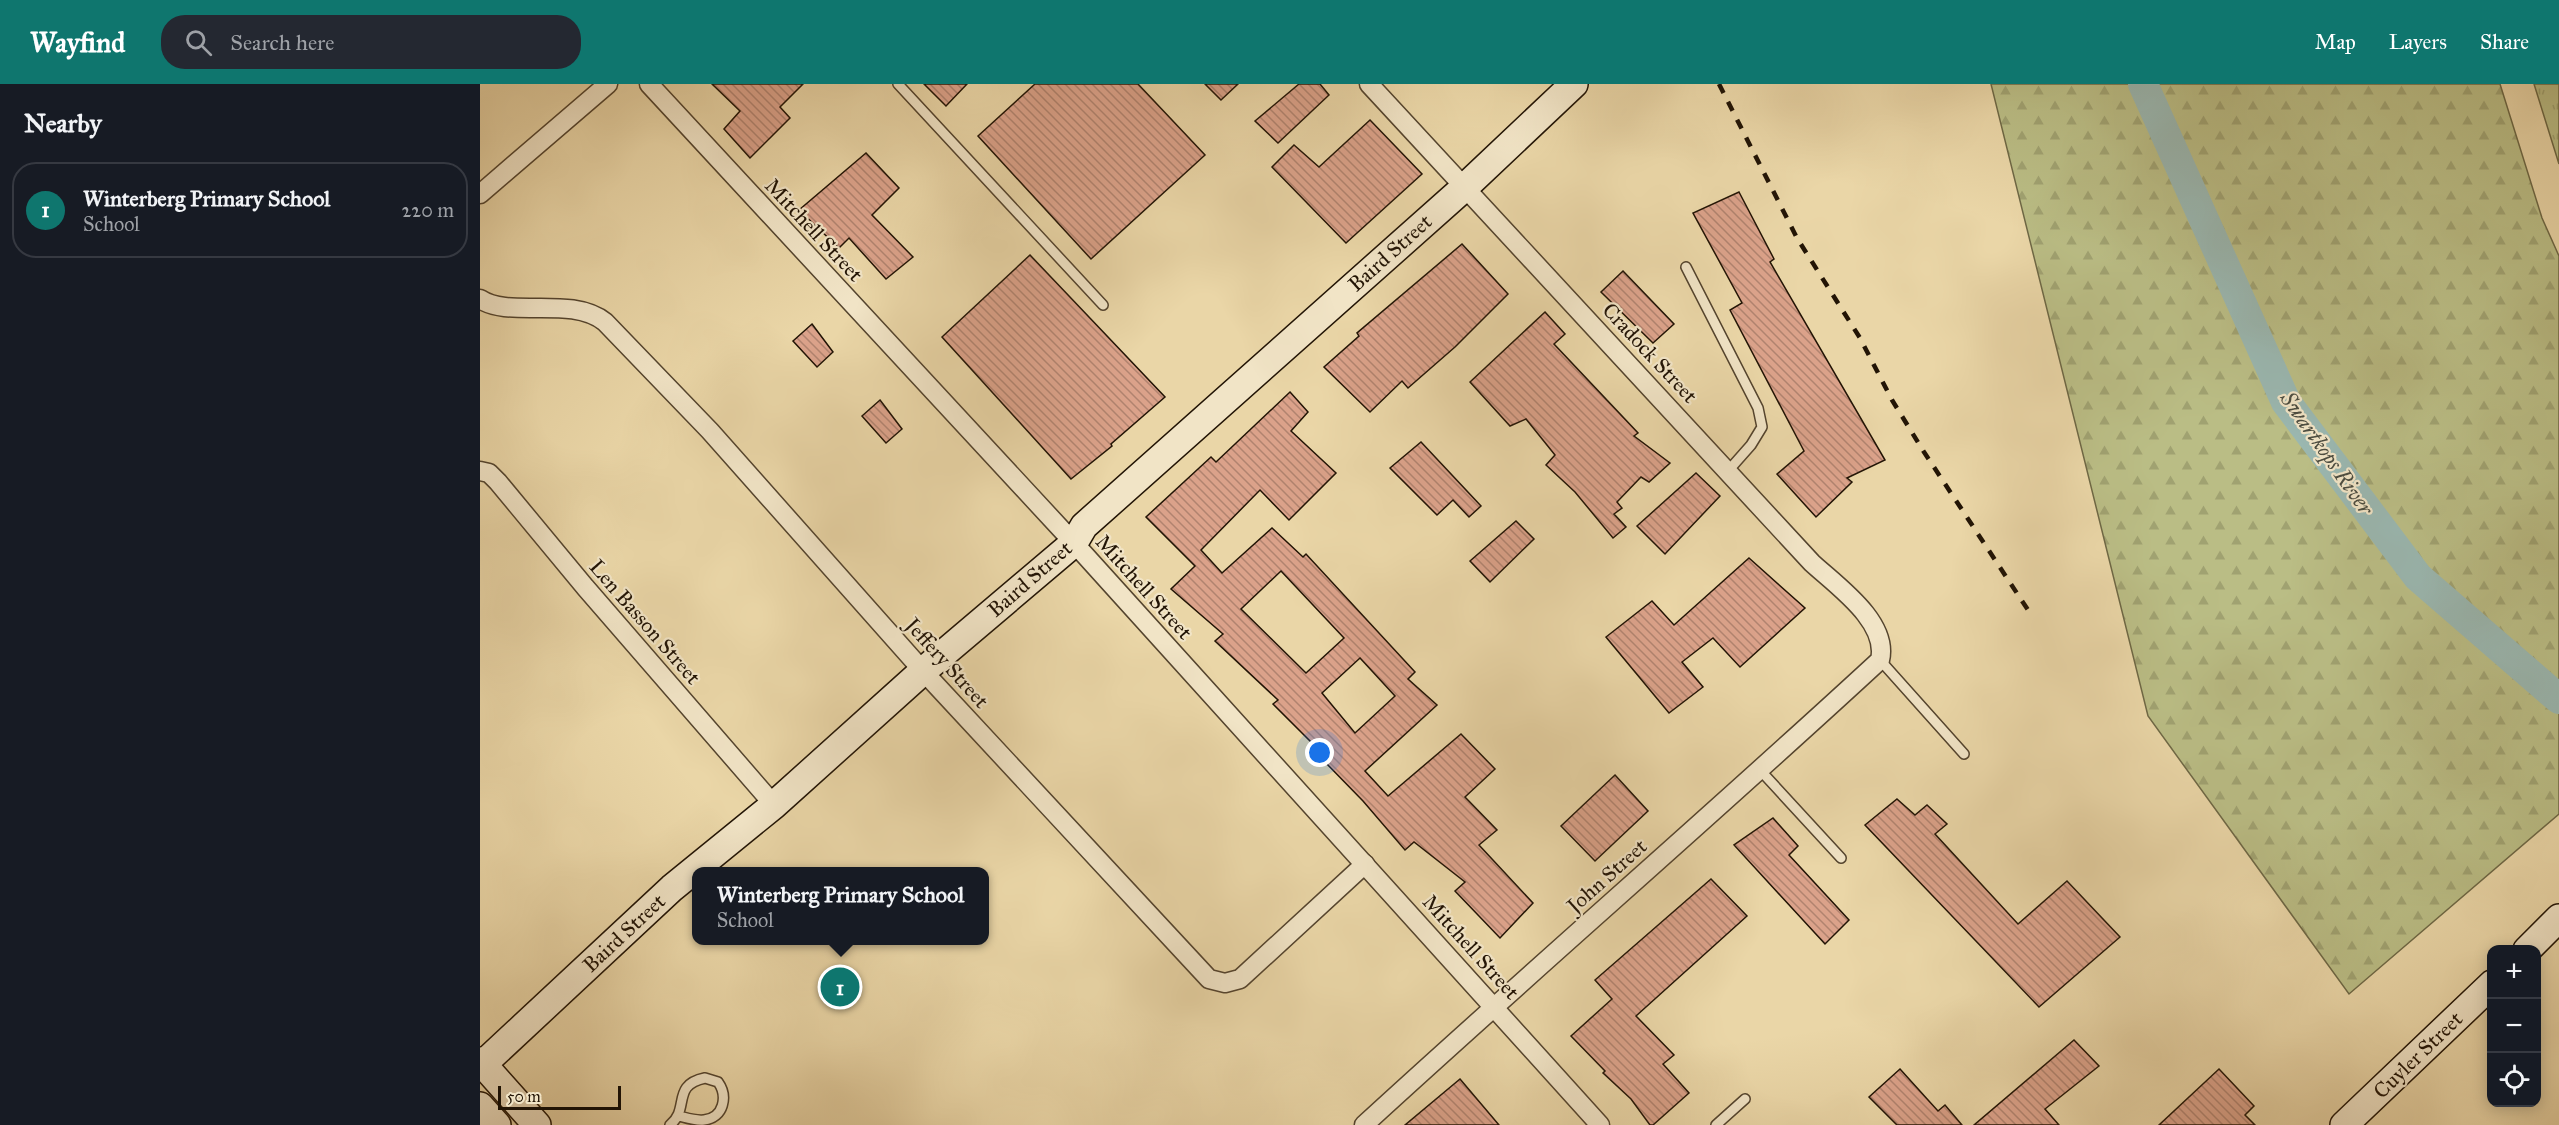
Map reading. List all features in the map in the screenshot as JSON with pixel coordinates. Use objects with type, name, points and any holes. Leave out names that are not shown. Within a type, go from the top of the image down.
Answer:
[{"type":"street","points":[[480,194],[608,84]]},
{"type":"street","name":"Mitchell Street","points":[[649,84],[1074,543],[1600,1125]]},
{"type":"street","name":"Cradock Street","points":[[1369,84],[1874,626],[1880,636],[1882,650],[1880,660]]},
{"type":"street","name":"Baird Street","points":[[698,867],[774,805],[923,671],[1074,543],[1084,526],[1465,187],[1574,84]]},
{"type":"street","name":"Jeffery Street","points":[[480,299],[495,305],[574,309],[597,315],[605,322],[784,512],[923,671],[1195,967],[1213,981],[1229,983],[1240,979],[1365,864]]},
{"type":"street","name":"Len Basson Street","points":[[480,471],[489,473],[498,482],[585,587],[774,805]]},
{"type":"street","name":"John Street","points":[[1364,1125],[1880,660]]},
{"type":"street","name":"Baird Street","points":[[481,1064],[692,872]]},
{"type":"street","points":[[2532,945],[2559,918]]},
{"type":"street","name":"Cuyler Street","points":[[2344,1125],[2487,988]]},
{"type":"street","points":[[481,1064],[537,1125]]},
{"type":"street","points":[[480,1107],[497,1125]]},
{"type":"lane","points":[[898,84],[1103,305]]},
{"type":"lane","points":[[1686,267],[1758,408],[1762,427],[1751,446],[1728,471]]},
{"type":"lane","points":[[1880,660],[1964,754]]},
{"type":"lane","points":[[1760,770],[1841,858]]},
{"type":"lane","points":[[670,1125],[679,1116],[682,1095],[687,1086],[705,1077],[718,1082],[724,1095],[721,1110],[717,1114],[703,1120],[679,1116]]},
{"type":"lane","points":[[1716,1125],[1745,1099]]},
{"type":"green space","points":[[1991,84],[2500,84],[2542,218],[2559,256],[2559,814],[2349,994],[2148,716]]},
{"type":"green space","points":[[2534,84],[2559,84],[2559,164]]},
{"type":"building","points":[[712,84],[803,84],[780,107],[790,118],[750,158],[724,129],[740,111]]},
{"type":"building","points":[[924,84],[967,84],[946,106]]},
{"type":"building","points":[[1035,84],[1138,84],[1205,155],[1091,259],[978,136]]},
{"type":"building","points":[[1205,84],[1238,84],[1221,100]]},
{"type":"building","points":[[1299,84],[1320,84],[1329,95],[1278,143],[1255,121]]},
{"type":"building","points":[[1370,120],[1422,174],[1346,243],[1272,167],[1294,145],[1319,167]]},
{"type":"building","points":[[866,153],[899,188],[872,215],[913,257],[886,279],[849,238],[839,248],[799,210]]},
{"type":"building","points":[[1739,192],[1774,259],[1770,262],[1885,460],[1847,478],[1852,482],[1816,517],[1777,474],[1804,451],[1730,310],[1742,303],[1693,213]]},
{"type":"building","points":[[1462,244],[1508,294],[1455,347],[1408,388],[1402,381],[1370,412],[1324,367],[1359,336],[1357,333]]},
{"type":"building","points":[[1030,255],[1165,397],[1111,444],[1112,446],[1071,479],[942,337]]},
{"type":"building","points":[[1623,271],[1674,324],[1653,343],[1601,292]]},
{"type":"building","points":[[1545,312],[1565,334],[1554,344],[1638,433],[1634,436],[1670,463],[1649,482],[1641,477],[1617,502],[1622,508],[1614,514],[1626,527],[1613,538],[1575,492],[1546,465],[1555,455],[1526,419],[1510,426],[1470,382]]},
{"type":"building","points":[[812,324],[833,352],[817,367],[793,341]]},
{"type":"building","points":[[1290,392],[1308,412],[1291,431],[1336,473],[1289,520],[1260,490],[1201,550],[1222,573],[1272,528],[1303,557],[1306,554],[1415,672],[1408,679],[1437,705],[1365,771],[1388,796],[1461,734],[1495,769],[1465,797],[1497,830],[1479,845],[1533,903],[1500,938],[1455,891],[1465,882],[1414,842],[1405,850],[1363,801],[1324,761],[1327,758],[1273,704],[1278,700],[1215,641],[1223,634],[1171,589],[1195,566],[1146,517],[1211,457],[1216,462]],"holes":[[[1281,571],[1344,638],[1306,673],[1241,609]],[[1360,658],[1395,696],[1355,733],[1322,693]]]},
{"type":"building","points":[[880,400],[902,429],[886,443],[862,416]]},
{"type":"building","points":[[1421,442],[1481,506],[1469,517],[1453,500],[1437,515],[1390,468]]},
{"type":"building","points":[[1696,473],[1720,496],[1665,554],[1637,526]]},
{"type":"building","points":[[1516,521],[1534,539],[1490,582],[1470,561]]},
{"type":"building","points":[[1749,558],[1805,608],[1740,667],[1713,638],[1682,662],[1703,687],[1669,713],[1606,637],[1652,601],[1674,625]]},
{"type":"building","points":[[1615,775],[1648,811],[1595,861],[1561,826]]},
{"type":"building","points":[[1897,799],[1915,815],[1927,805],[1947,824],[1935,834],[2018,924],[2067,881],[2120,937],[2039,1007],[1865,825]]},
{"type":"building","points":[[1773,818],[1798,846],[1789,855],[1849,920],[1825,944],[1734,845]]},
{"type":"building","points":[[1711,879],[1747,916],[1636,1016],[1674,1055],[1663,1064],[1689,1093],[1653,1125],[1650,1125],[1631,1099],[1603,1073],[1605,1071],[1571,1036],[1612,999],[1595,980]]},
{"type":"building","points":[[2074,1040],[2099,1066],[2045,1109],[2059,1125],[1974,1125]]},
{"type":"building","points":[[1900,1069],[1938,1111],[1945,1105],[1962,1125],[1897,1125],[1869,1097]]},
{"type":"building","points":[[2219,1069],[2254,1106],[2245,1115],[2255,1125],[2159,1125]]},
{"type":"building","points":[[1460,1079],[1499,1125],[1405,1125]]},
{"type":"waterway","name":"Swartkops River","points":[[2143,84],[2286,402],[2418,577],[2559,699]]},
{"type":"railway","points":[[1719,84],[1797,238],[1860,338],[1892,400],[2028,610]]},
{"type":"place","name":"Winterberg Primary School","points":[[840,987]]}]
